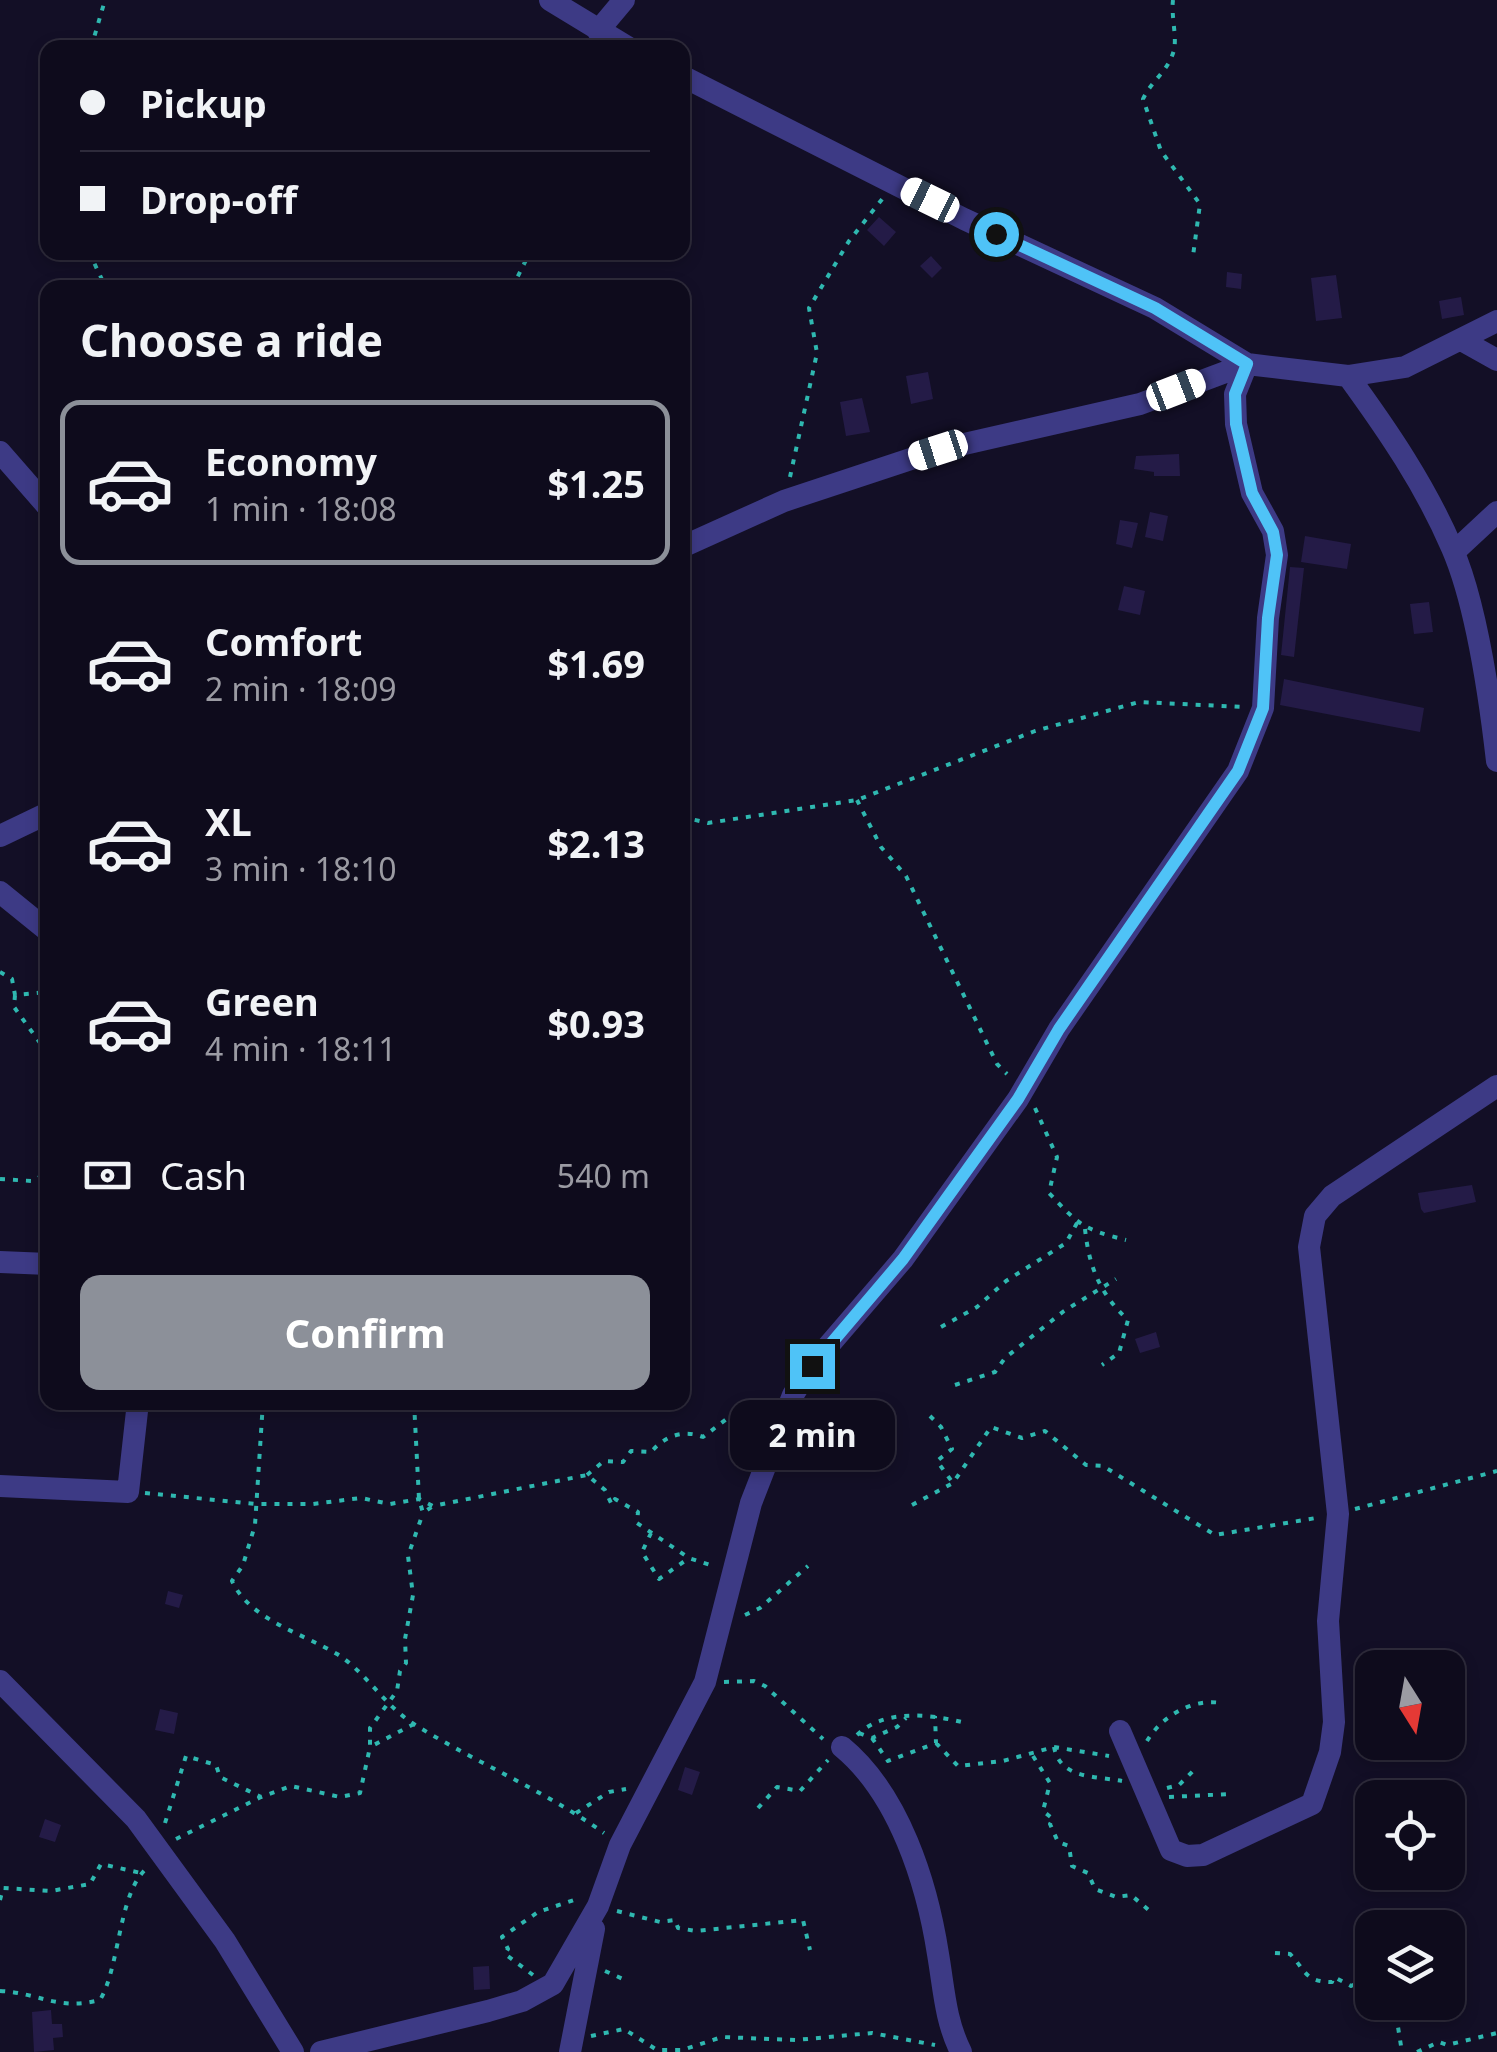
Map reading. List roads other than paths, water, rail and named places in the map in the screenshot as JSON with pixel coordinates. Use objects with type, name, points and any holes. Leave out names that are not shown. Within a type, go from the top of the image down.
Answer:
[{"type":"street","points":[[550,0],[616,40]]},
{"type":"street","points":[[598,30],[624,0]]},
{"type":"street","points":[[690,80],[1155,308],[1247,364],[1348,376],[1405,367],[1463,342],[1497,321]]},
{"type":"street","points":[[1463,342],[1497,360]]},
{"type":"street","points":[[690,542],[784,501],[938,450],[1140,404],[1247,364]]},
{"type":"street","points":[[571,2046],[606,1879],[620,1844],[704,1682],[752,1503],[793,1395],[812,1366],[903,1259],[1018,1099],[1238,771],[1263,708],[1268,618],[1277,555],[1273,532],[1252,493],[1236,424],[1235,394],[1247,364]]},
{"type":"street","points":[[1348,376],[1408,460],[1454,552],[1489,695],[1497,761]]},
{"type":"street","points":[[0,452],[40,498]]},
{"type":"street","points":[[1454,552],[1497,512]]},
{"type":"street","points":[[0,836],[40,816]]},
{"type":"street","points":[[0,892],[40,924]]},
{"type":"street","points":[[1120,1731],[1150,1792],[1160,1830],[1171,1850],[1187,1856],[1203,1855],[1312,1804],[1330,1752],[1334,1722],[1328,1621],[1338,1514],[1309,1247],[1314,1216],[1332,1196],[1497,1086]]},
{"type":"street","points":[[0,1262],[40,1264]]},
{"type":"street","points":[[0,1486],[128,1492],[137,1410]]},
{"type":"street","points":[[0,1681],[136,1818],[225,1941],[292,2052]]},
{"type":"street","points":[[850,1740],[896,1820],[929,1908],[944,2004],[961,2052]]},
{"type":"street","points":[[321,2052],[505,2006],[553,1984],[598,1906]]}]
